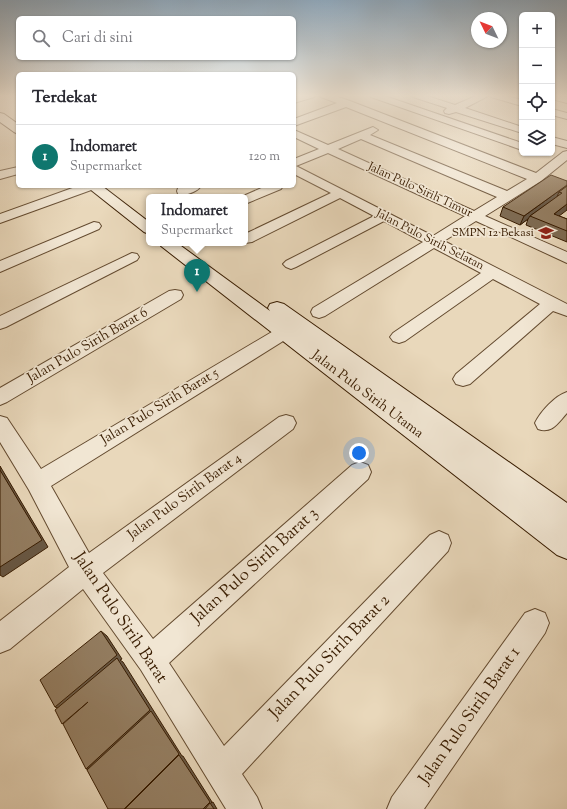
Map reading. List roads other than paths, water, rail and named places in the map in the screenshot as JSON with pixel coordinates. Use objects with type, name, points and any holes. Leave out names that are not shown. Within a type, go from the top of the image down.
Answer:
[{"type":"main road","points":[[94,188],[146,227]]},
{"type":"main road","points":[[116,188],[146,211]]},
{"type":"main road","name":"Jalan Pulo Sirih Utama","points":[[171,246],[567,518]]},
{"type":"main road","name":"Jalan Pulo Sirih Utama","points":[[194,246],[291,328],[567,546]]},
{"type":"street","points":[[296,162],[366,133]]},
{"type":"street","points":[[423,133],[537,178]]},
{"type":"street","points":[[483,133],[519,145]]},
{"type":"street","name":"Jalan Pulo Sirih Timur","points":[[296,134],[567,258]]},
{"type":"street","points":[[361,135],[507,196]]},
{"type":"street","points":[[555,141],[567,145]]},
{"type":"street","points":[[319,312],[537,178],[563,157]]},
{"type":"street","points":[[0,175],[16,170]]},
{"type":"street","name":"Jalan Pulo Sirih Selatan","points":[[297,174],[341,193],[559,307]]},
{"type":"street","points":[[0,219],[85,188]]},
{"type":"street","points":[[248,199],[272,188]]},
{"type":"street","points":[[248,239],[341,193]]},
{"type":"street","points":[[291,264],[384,216]]},
{"type":"street","points":[[0,267],[94,226]]},
{"type":"street","points":[[0,323],[132,257]]},
{"type":"street","points":[[399,338],[492,272]]},
{"type":"street","name":"Jalan Pulo Sirih Barat 6","points":[[0,396],[176,295]]},
{"type":"street","points":[[463,379],[559,307]]},
{"type":"street","name":"Jalan Pulo Sirih Barat 5","points":[[37,483],[291,328]]},
{"type":"street","points":[[545,423],[567,400]]},
{"type":"street","name":"Jalan Pulo Sirih Barat 4","points":[[0,638],[85,571],[286,423]]},
{"type":"street","name":"Jalan Pulo Sirih Barat","points":[[0,424],[37,483],[85,571],[150,660],[245,809]]},
{"type":"street","name":"Jalan Pulo Sirih Barat 3","points":[[150,660],[360,472]]},
{"type":"street","name":"Jalan Pulo Sirih Barat 2","points":[[222,771],[439,543]]},
{"type":"street","name":"Jalan Pulo Sirih Barat 1","points":[[404,809],[535,623]]},
{"type":"place","name":"SMPN 12 Bekasi","points":[[546,233]]},
{"type":"place","name":"Indomaret","points":[[197,292]]}]
